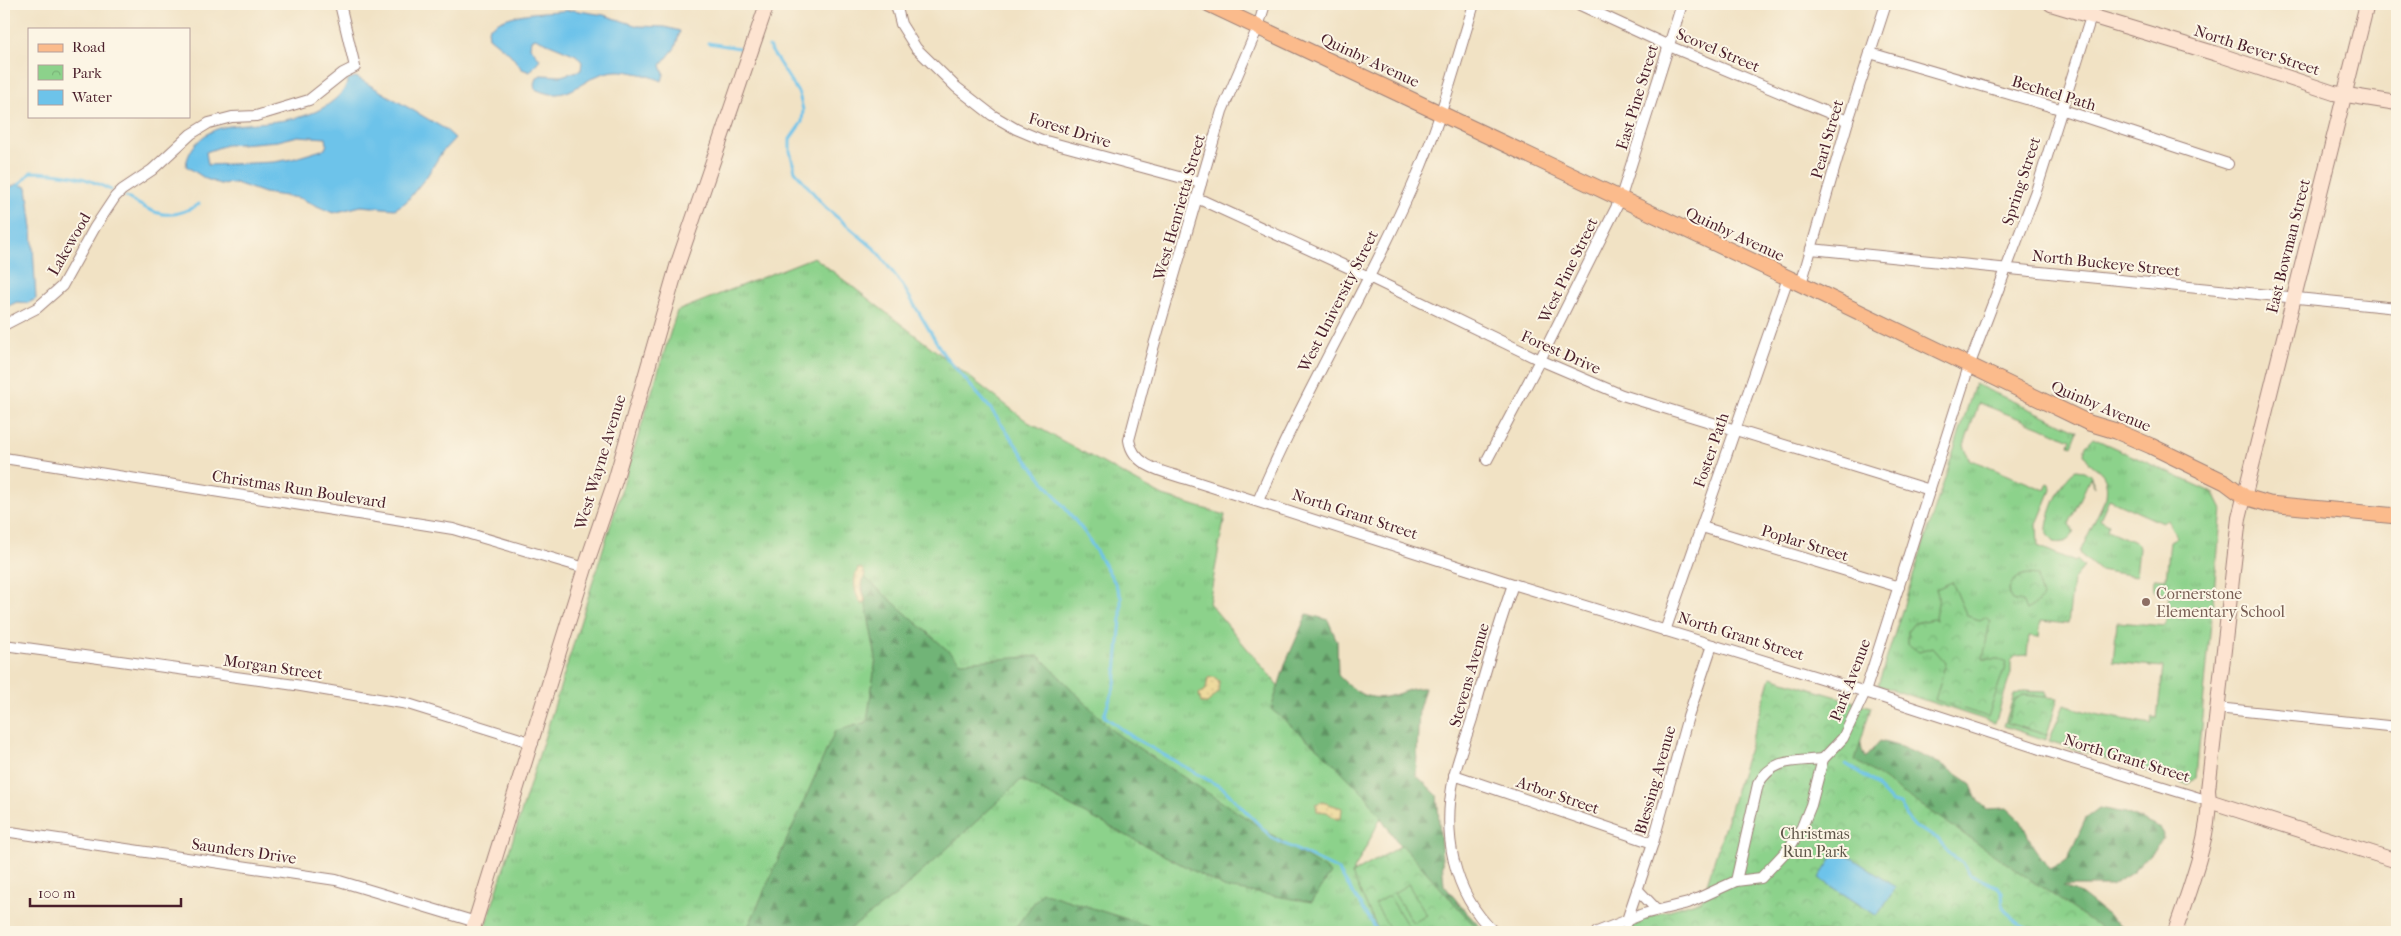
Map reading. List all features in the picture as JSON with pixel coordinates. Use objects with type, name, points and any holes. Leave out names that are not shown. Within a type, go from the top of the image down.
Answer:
[{"type":"main road","name":"Quinby Avenue","points":[[1209,4],[2100,428],[2116,431],[2151,446],[2225,482],[2245,497]]},
{"type":"main road","points":[[2245,497],[2269,504],[2397,516]]},
{"type":"street","name":"Lakewood","points":[[4,325],[37,308],[62,286],[95,227],[115,198],[122,190],[152,170],[170,150],[209,124],[232,117],[256,116],[309,100],[343,73],[355,67],[340,4]]},
{"type":"street","name":"West Wayne Avenue","points":[[474,927],[585,568],[615,481],[678,264],[767,4]]},
{"type":"street","name":"Forest Drive","points":[[896,4],[901,24],[916,48],[956,87],[992,115],[1016,129],[1042,140],[1201,183]]},
{"type":"street","name":"West Henrietta Street","points":[[1140,400],[1222,110],[1258,27],[1265,4]]},
{"type":"street","name":"West University Street","points":[[1258,501],[1278,453],[1369,277],[1421,166],[1474,4]]},
{"type":"street","name":"Scovel Street","points":[[1578,4],[1669,46],[1848,120]]},
{"type":"street","name":"East Pine Street","points":[[1620,200],[1682,4]]},
{"type":"street","name":"Pearl Street","points":[[1794,281],[1811,249],[1848,120],[1886,4]]},
{"type":"street","name":"North Bever Street","points":[[2051,4],[2093,10],[2344,96],[2397,103]]},
{"type":"street","name":"East Bowman Street","points":[[2175,932],[2190,885],[2209,813],[2208,790],[2239,518],[2288,296],[2344,96],[2367,4]]},
{"type":"street","name":"Spring Street","points":[[1969,366],[2037,188],[2060,109],[2093,10]]},
{"type":"street","name":"Bechtel Path","points":[[1870,53],[2060,109],[2228,164]]},
{"type":"street","name":"Forest Drive","points":[[1197,198],[1369,277],[1540,360],[1622,395],[1930,490]]},
{"type":"street","name":"West Pine Street","points":[[1487,460],[1540,360],[1620,200]]},
{"type":"street","name":"North Buckeye Street","points":[[1811,249],[2397,308]]},
{"type":"street","name":"Foster Path","points":[[1665,631],[1702,527],[1733,430],[1794,281]]},
{"type":"street","name":"Park Avenue","points":[[1597,932],[1626,923],[1643,914],[1688,903],[1736,881],[1761,878],[1790,848],[1811,805],[1824,759],[1843,738],[1865,692],[1969,366]]},
{"type":"street","name":"North Grant Street","points":[[1140,400],[1129,440],[1133,454],[1141,462],[1187,479],[1513,584],[1865,692],[2042,750],[2397,861]]},
{"type":"street","name":"Christmas Run Boulevard","points":[[4,458],[453,528],[585,568]]},
{"type":"street","name":"Poplar Street","points":[[1702,527],[1899,587]]},
{"type":"street","name":"Stevens Avenue","points":[[1494,932],[1474,909],[1458,881],[1449,836],[1449,805],[1454,776],[1484,673],[1513,584]]},
{"type":"street","name":"Morgan Street","points":[[4,645],[295,685],[408,704],[532,743]]},
{"type":"street","name":"Blessing Avenue","points":[[1626,923],[1653,844],[1687,720],[1712,645]]},
{"type":"street","points":[[2217,708],[2397,727]]},
{"type":"street","points":[[1736,881],[1758,784],[1765,773],[1773,766],[1783,762],[1824,759]]},
{"type":"street","name":"Arbor Street","points":[[1454,776],[1653,844]]},
{"type":"street","name":"Saunders Drive","points":[[4,831],[336,880],[474,927]]},
{"type":"street","points":[[1637,889],[1657,910]]},
{"type":"green space","points":[[814,257],[1028,422],[1163,496],[1225,515],[1209,603],[1384,812],[1352,874],[1379,932],[484,932],[677,311]]},
{"type":"green space","points":[[1975,384],[2078,431],[2072,446],[2069,445],[2071,439],[1979,403],[1964,445],[1969,459],[2045,490],[2048,483],[2050,484],[2051,490],[2037,524],[2038,546],[2075,562],[2077,560],[2084,567],[2073,580],[2068,624],[2041,621],[2039,637],[2029,636],[2027,655],[2016,656],[2011,661],[2011,673],[1995,723],[1878,685]]},
{"type":"green space","points":[[2093,438],[2214,493],[2222,509],[2196,778],[2188,784],[2049,741],[2064,705],[2094,714],[2151,724],[2152,717],[2157,718],[2163,667],[2113,662],[2117,622],[2165,626],[2167,614],[2172,614],[2173,607],[2168,606],[2169,593],[2153,591],[2154,578],[2166,579],[2170,541],[2177,537],[2167,520],[2162,523],[2109,499],[2100,519],[2109,524],[2107,530],[2137,543],[2139,547],[2136,576],[2099,570],[2081,555],[2080,552],[2106,497],[2103,474],[2091,464],[2084,453],[2086,445]]},
{"type":"green space","points":[[2076,470],[2084,471],[2090,475],[2095,487],[2090,478],[2069,524],[2074,532],[2070,538],[2060,543],[2054,542],[2047,533],[2052,508],[2066,480]]},
{"type":"green space","points":[[860,573],[961,662],[1039,656],[1114,732],[1331,873],[1312,902],[1226,888],[1021,780],[898,894],[846,932],[746,932],[835,731],[867,722],[876,658]]},
{"type":"green space","points":[[2028,574],[2037,575],[2042,596],[2039,601],[2026,610],[2023,603],[2012,600],[2008,593],[2010,586],[2015,580]]},
{"type":"green space","points":[[1952,582],[1967,616],[1980,620],[1985,617],[1990,621],[1983,659],[1999,659],[2006,663],[1988,717],[1935,700],[1946,663],[1933,648],[1919,652],[1908,644],[1908,631],[1914,623],[1933,619],[1936,621],[1938,594],[1936,589]]},
{"type":"green space","points":[[1307,614],[1328,620],[1337,641],[1338,675],[1355,690],[1368,696],[1382,697],[1395,695],[1411,689],[1425,688],[1419,709],[1416,775],[1437,795],[1444,885],[1485,932],[1458,932],[1367,797],[1321,751],[1271,709],[1286,662]]},
{"type":"green space","name":"Christmas Run Park","points":[[1771,677],[1871,707],[1855,760],[2107,932],[1599,932],[1702,900]]},
{"type":"green space","points":[[2023,691],[2046,692],[2046,697],[2022,695],[2008,723],[2047,735],[2046,740],[2004,726],[2014,695]]},
{"type":"green space","points":[[2022,695],[2058,698],[2047,735],[2007,723],[2015,700]]},
{"type":"green space","points":[[1858,726],[1865,758],[1880,741],[1901,747],[1943,765],[1970,783],[1978,801],[1987,809],[2007,808],[2021,821],[2033,846],[2049,869],[2067,860],[2086,818],[2099,808],[2126,813],[2161,829],[2164,839],[2133,872],[2111,886],[2063,886],[2080,894],[2129,932],[1988,932],[1841,753]]},
{"type":"green space","points":[[1402,845],[1480,932],[1379,932],[1352,874]]},
{"type":"green space","points":[[1408,884],[1427,915],[1413,923],[1394,893]]},
{"type":"green space","points":[[1042,892],[1167,932],[1012,932]]},
{"type":"green space","points":[[1389,896],[1408,926],[1398,932],[1392,932],[1375,904]]},
{"type":"sand","points":[[858,569],[862,569],[865,574],[861,586],[865,600],[863,605],[855,588],[855,578]]},
{"type":"sand","points":[[1214,677],[1219,681],[1218,693],[1207,703],[1201,703],[1199,694],[1206,689],[1208,678]]},
{"type":"sand","points":[[1322,802],[1342,808],[1341,818],[1336,819],[1327,812],[1317,811],[1316,804]]},
{"type":"water","points":[[573,10],[604,15],[638,26],[665,27],[680,31],[675,48],[661,65],[664,74],[662,81],[626,71],[616,71],[595,77],[568,91],[558,94],[548,93],[535,89],[536,78],[541,75],[561,76],[581,70],[582,62],[576,55],[535,38],[531,40],[530,47],[540,59],[530,72],[522,69],[510,54],[489,37],[488,29],[507,18],[517,15]]},
{"type":"water","points":[[356,77],[445,129],[455,138],[442,152],[427,176],[406,202],[395,209],[361,206],[333,213],[299,198],[264,193],[236,183],[220,184],[206,179],[186,166],[187,159],[194,146],[210,132],[224,127],[281,121],[309,114],[322,108],[337,97],[345,88],[348,79]],"holes":[[[298,136],[326,138],[327,144],[325,149],[292,159],[274,162],[208,165],[206,152],[226,145],[278,141]]]},
{"type":"water","points":[[17,184],[27,187],[32,228],[36,299],[28,303],[17,302],[4,308],[4,190]]},
{"type":"water","points":[[1838,849],[1896,887],[1877,916],[1819,878]]},
{"type":"waterway","points":[[708,43],[739,48]]},
{"type":"waterway","points":[[769,47],[799,94],[803,110],[802,122],[790,139],[790,151],[795,171],[825,207],[876,250],[903,286],[944,355],[990,408],[1026,459],[1085,533],[1114,581],[1121,597],[1121,619],[1115,684],[1104,716],[1134,738],[1224,789],[1272,838],[1338,870],[1378,932]]},
{"type":"waterway","points":[[19,185],[31,172],[42,172],[81,178],[111,190]]},
{"type":"waterway","points":[[126,197],[145,208],[161,214],[178,213],[199,204]]},
{"type":"waterway","points":[[1846,764],[1871,780],[1892,802],[1900,804],[1915,827],[1937,838],[1950,854],[1963,863],[1970,875],[1998,887],[2002,892],[2003,907],[2016,922],[2035,932]]},
{"type":"place","name":"Cornerstone Elementary School","points":[[2146,602]]}]
